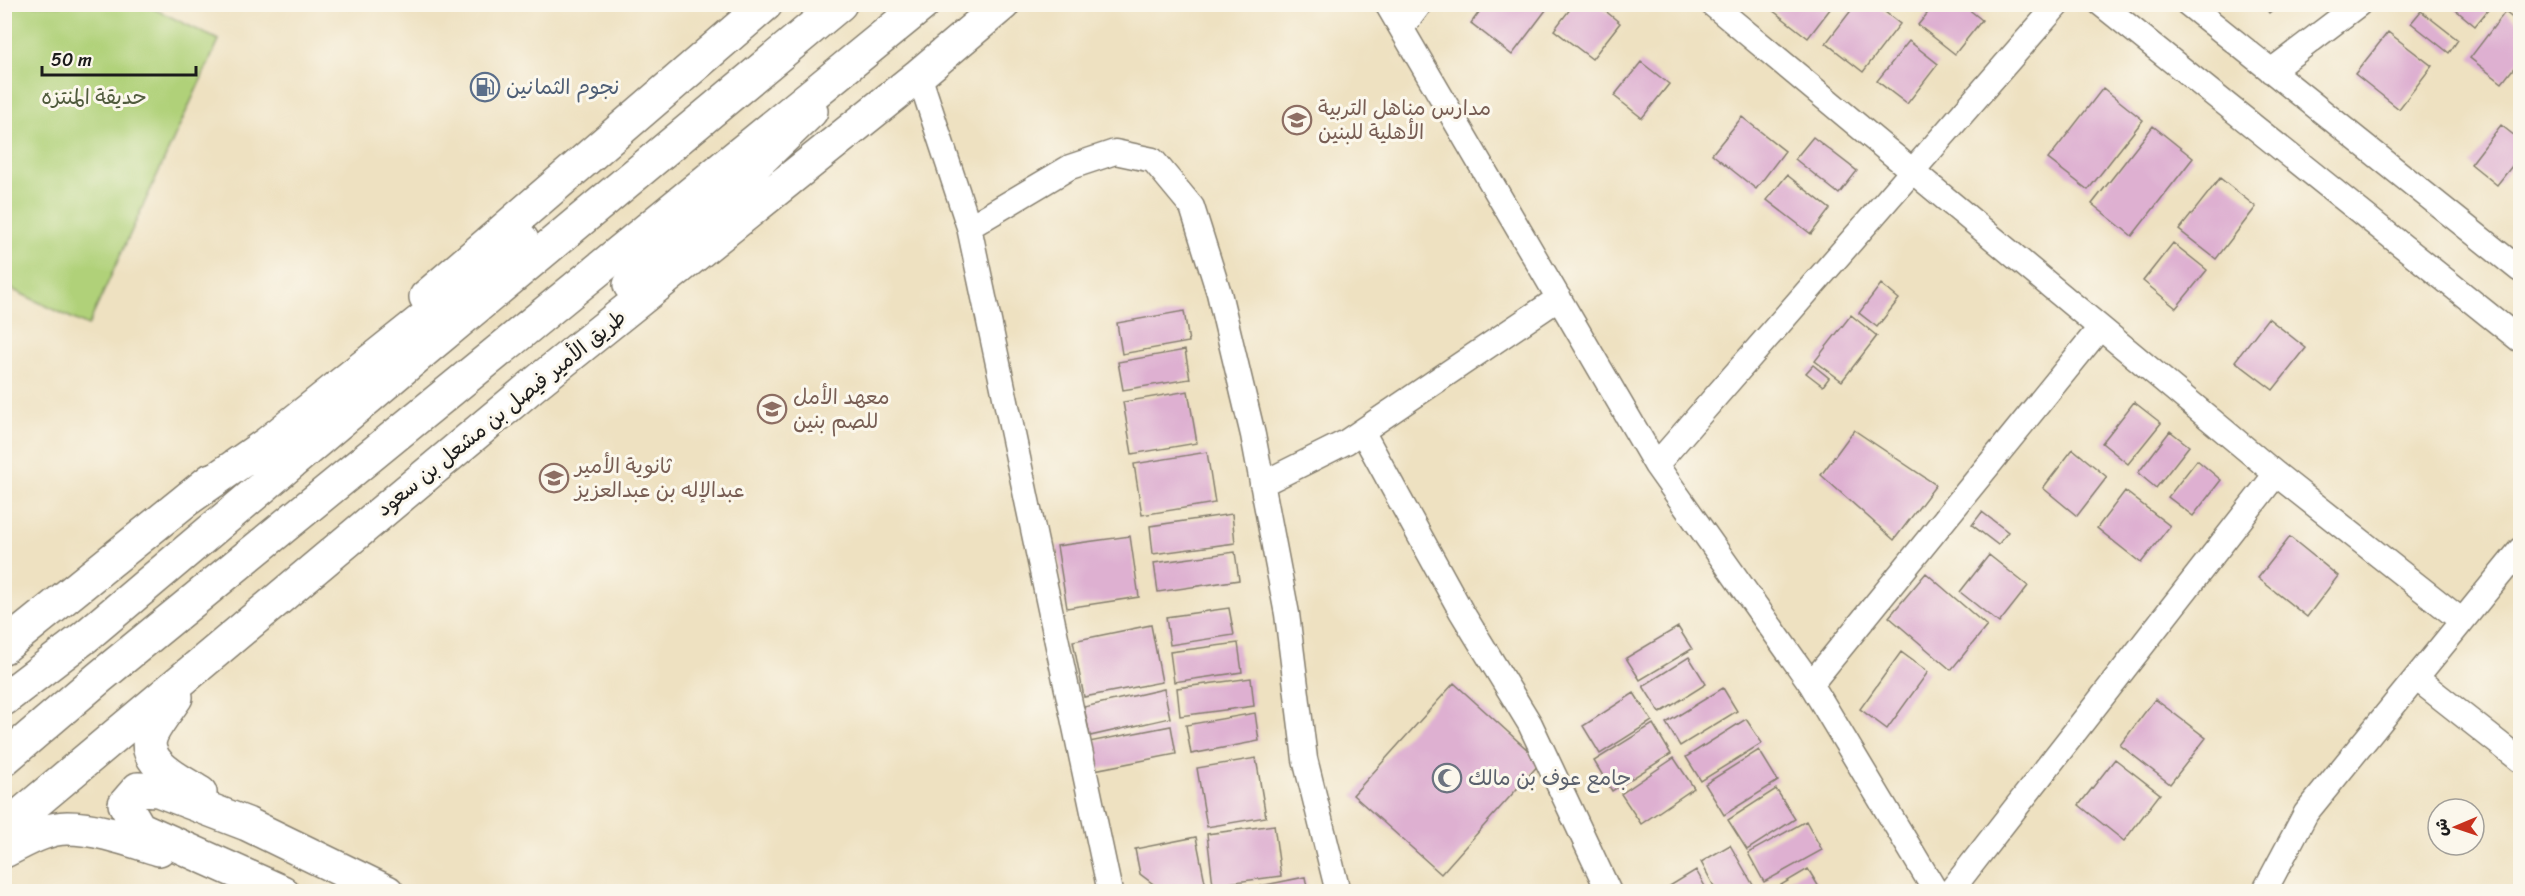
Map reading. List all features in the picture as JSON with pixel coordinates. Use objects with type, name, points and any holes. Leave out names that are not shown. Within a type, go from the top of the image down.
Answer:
[{"type":"main road","points":[[701,60],[724,12],[725,4]]},
{"type":"main road","points":[[5,647],[285,420],[766,4]]},
{"type":"main road","points":[[189,498],[268,443],[723,80],[839,4]]},
{"type":"main road","points":[[4,699],[85,637],[839,4]]},
{"type":"main road","points":[[4,759],[110,669],[923,4]]},
{"type":"main road","name":"طريق الأمير فيصل بن مشعل بن سعود","points":[[4,829],[531,387],[919,75],[1003,4]]},
{"type":"main road","points":[[531,387],[659,255],[764,158],[890,32]]},
{"type":"main road","points":[[194,670],[151,735],[150,753],[156,764],[246,824]]},
{"type":"main road","points":[[268,885],[139,828],[125,804],[138,789],[158,790],[246,824],[387,891]]},
{"type":"main road","points":[[4,851],[41,833],[66,828],[115,836],[268,885]]},
{"type":"street","points":[[1387,4],[1656,465],[1811,684],[1936,891]]},
{"type":"street","points":[[1402,27],[1420,4]]},
{"type":"street","points":[[1712,4],[2276,474],[2462,621]]},
{"type":"street","points":[[1656,465],[2058,4]]},
{"type":"street","points":[[2101,4],[2520,339]]},
{"type":"street","points":[[2188,4],[2520,270]]},
{"type":"street","points":[[2271,71],[2359,4]]},
{"type":"street","points":[[919,75],[969,227],[1110,891]]},
{"type":"street","points":[[969,227],[1070,167],[1115,152],[1153,160],[1191,207],[1219,293],[1253,435],[1287,614],[1305,759],[1338,891]]},
{"type":"street","points":[[1262,484],[1346,442],[1559,298]]},
{"type":"street","points":[[1811,684],[2100,328]]},
{"type":"street","points":[[1362,431],[1461,611],[1530,724],[1609,891]]},
{"type":"street","points":[[1950,891],[2276,474]]},
{"type":"street","points":[[2272,889],[2306,813],[2520,550]]},
{"type":"street","points":[[2416,678],[2520,760]]},
{"type":"green space","name":"حديقة المنتزه","points":[[4,5],[146,5],[219,40],[88,326],[5,286]]},
{"type":"building","points":[[1485,4],[1539,4],[1546,10],[1512,55],[1471,23]]},
{"type":"building","points":[[1574,4],[1597,4],[1620,23],[1592,59],[1554,30]]},
{"type":"building","points":[[1768,4],[1834,4],[1808,38],[1767,6]]},
{"type":"building","points":[[1856,4],[1875,4],[1900,24],[1863,72],[1826,43]]},
{"type":"building","points":[[1935,4],[1962,4],[1982,20],[1955,54],[1918,25]]},
{"type":"building","points":[[2263,4],[2280,4],[2269,13]]},
{"type":"building","points":[[2452,5],[2492,5],[2475,26]]},
{"type":"building","points":[[2421,11],[2458,40],[2449,53],[2411,23]]},
{"type":"building","points":[[2505,12],[2520,24],[2520,60],[2502,83],[2470,58]]},
{"type":"building","points":[[2388,32],[2432,66],[2399,109],[2355,74]]},
{"type":"building","points":[[1909,41],[1938,64],[1907,104],[1877,81]]},
{"type":"building","points":[[1641,62],[1669,84],[1642,118],[1614,96]]},
{"type":"building","points":[[2103,88],[2143,120],[2088,190],[2048,159]]},
{"type":"building","points":[[1742,117],[1785,151],[1756,189],[1712,154]]},
{"type":"building","points":[[2501,125],[2520,140],[2520,156],[2497,185],[2471,164]]},
{"type":"building","points":[[2153,126],[2193,158],[2132,236],[2092,204]]},
{"type":"building","points":[[1813,137],[1857,171],[1839,194],[1795,159]]},
{"type":"building","points":[[1787,175],[1830,209],[1811,234],[1767,200]]},
{"type":"building","points":[[2220,178],[2256,207],[2216,259],[2179,230]]},
{"type":"building","points":[[2173,243],[2207,270],[2176,308],[2143,281]]},
{"type":"building","points":[[1881,284],[1899,299],[1877,327],[1859,313]]},
{"type":"building","points":[[1184,311],[1189,342],[1122,354],[1117,323]]},
{"type":"building","points":[[1851,315],[1877,336],[1842,381],[1815,361]]},
{"type":"building","points":[[2268,318],[2306,348],[2273,390],[2235,361]]},
{"type":"building","points":[[1185,350],[1190,379],[1123,390],[1118,362]]},
{"type":"building","points":[[1813,365],[1829,378],[1823,386],[1806,373]]},
{"type":"building","points":[[1188,391],[1197,443],[1132,454],[1123,402]]},
{"type":"building","points":[[2134,402],[2161,423],[2128,464],[2102,443]]},
{"type":"building","points":[[1854,430],[1936,485],[1894,540],[1821,475]]},
{"type":"building","points":[[2170,431],[2189,446],[2156,488],[2138,473]]},
{"type":"building","points":[[2073,449],[2107,477],[2077,516],[2043,488]]},
{"type":"building","points":[[1207,452],[1215,503],[1142,515],[1134,464]]},
{"type":"building","points":[[2197,460],[2221,480],[2193,516],[2168,497]]},
{"type":"building","points":[[2125,491],[2170,526],[2141,563],[2097,528]]},
{"type":"building","points":[[1982,512],[2008,532],[1998,545],[1972,525]]},
{"type":"building","points":[[1232,514],[1235,543],[1153,554],[1150,526]]},
{"type":"building","points":[[1130,536],[1139,597],[1067,608],[1057,546]]},
{"type":"building","points":[[2290,537],[2338,576],[2307,617],[2258,578]]},
{"type":"building","points":[[1235,552],[1239,580],[1158,592],[1154,563]]},
{"type":"building","points":[[1989,555],[2028,586],[1999,623],[1960,592]]},
{"type":"building","points":[[1926,573],[1987,626],[1951,670],[1889,617]]},
{"type":"building","points":[[1229,608],[1234,635],[1170,645],[1166,617]]},
{"type":"building","points":[[1151,625],[1162,682],[1084,697],[1073,641]]},
{"type":"building","points":[[1678,627],[1692,649],[1640,680],[1626,658]]},
{"type":"building","points":[[1238,643],[1242,672],[1174,682],[1170,652]]},
{"type":"building","points":[[1901,652],[1928,672],[1887,729],[1860,709]]},
{"type":"building","points":[[1689,657],[1706,684],[1660,713],[1643,686]]},
{"type":"building","points":[[1251,678],[1254,706],[1180,716],[1177,688]]},
{"type":"building","name":"جامع عوف بن مالك","points":[[1454,683],[1541,762],[1441,874],[1353,795]]},
{"type":"building","points":[[1723,688],[1737,711],[1680,746],[1666,723]]},
{"type":"building","points":[[1164,689],[1170,718],[1090,736],[1084,707]]},
{"type":"building","points":[[1634,693],[1652,721],[1600,754],[1583,726]]},
{"type":"building","points":[[2155,699],[2206,738],[2170,784],[2120,745]]},
{"type":"building","points":[[1255,713],[1259,741],[1191,754],[1186,725]]},
{"type":"building","points":[[1746,719],[1762,743],[1701,781],[1686,757]]},
{"type":"building","points":[[1653,724],[1671,754],[1612,791],[1594,761]]},
{"type":"building","points":[[1171,726],[1176,754],[1094,770],[1089,742]]},
{"type":"building","points":[[1759,750],[1778,781],[1724,815],[1705,784]]},
{"type":"building","points":[[1256,758],[1266,817],[1207,827],[1197,768]]},
{"type":"building","points":[[1674,758],[1694,788],[1641,824],[1621,794]]},
{"type":"building","points":[[2115,759],[2160,794],[2124,841],[2079,805]]},
{"type":"building","points":[[1776,789],[1795,819],[1747,850],[1728,820]]},
{"type":"building","points":[[1806,821],[1822,850],[1764,882],[1748,853]]},
{"type":"building","points":[[1274,825],[1281,876],[1213,885],[1207,834]]},
{"type":"building","points":[[1196,837],[1207,892],[1164,892],[1140,874],[1135,849]]},
{"type":"building","points":[[1730,845],[1757,892],[1717,892],[1701,862]]},
{"type":"building","points":[[1808,869],[1822,892],[1775,892],[1774,889]]},
{"type":"building","points":[[1696,870],[1708,892],[1671,892],[1668,887]]},
{"type":"building","points":[[1305,877],[1308,892],[1261,892],[1260,886]]},
{"type":"building","points":[[1256,887],[1257,892],[1237,892],[1237,890]]},
{"type":"place","name":"نجوم الثمانين","points":[[485,87]]},
{"type":"place","name":"مدارس مناهل التربية الأهلية للبنين","points":[[1297,120]]},
{"type":"place","name":"معهد الأمل للصم بنين","points":[[772,409]]},
{"type":"place","name":"ثانوية الأمير عبدالإله بن عبدالعزيز","points":[[554,478]]},
{"type":"place","name":"جامع عوف بن مالك","points":[[1447,778]]}]
